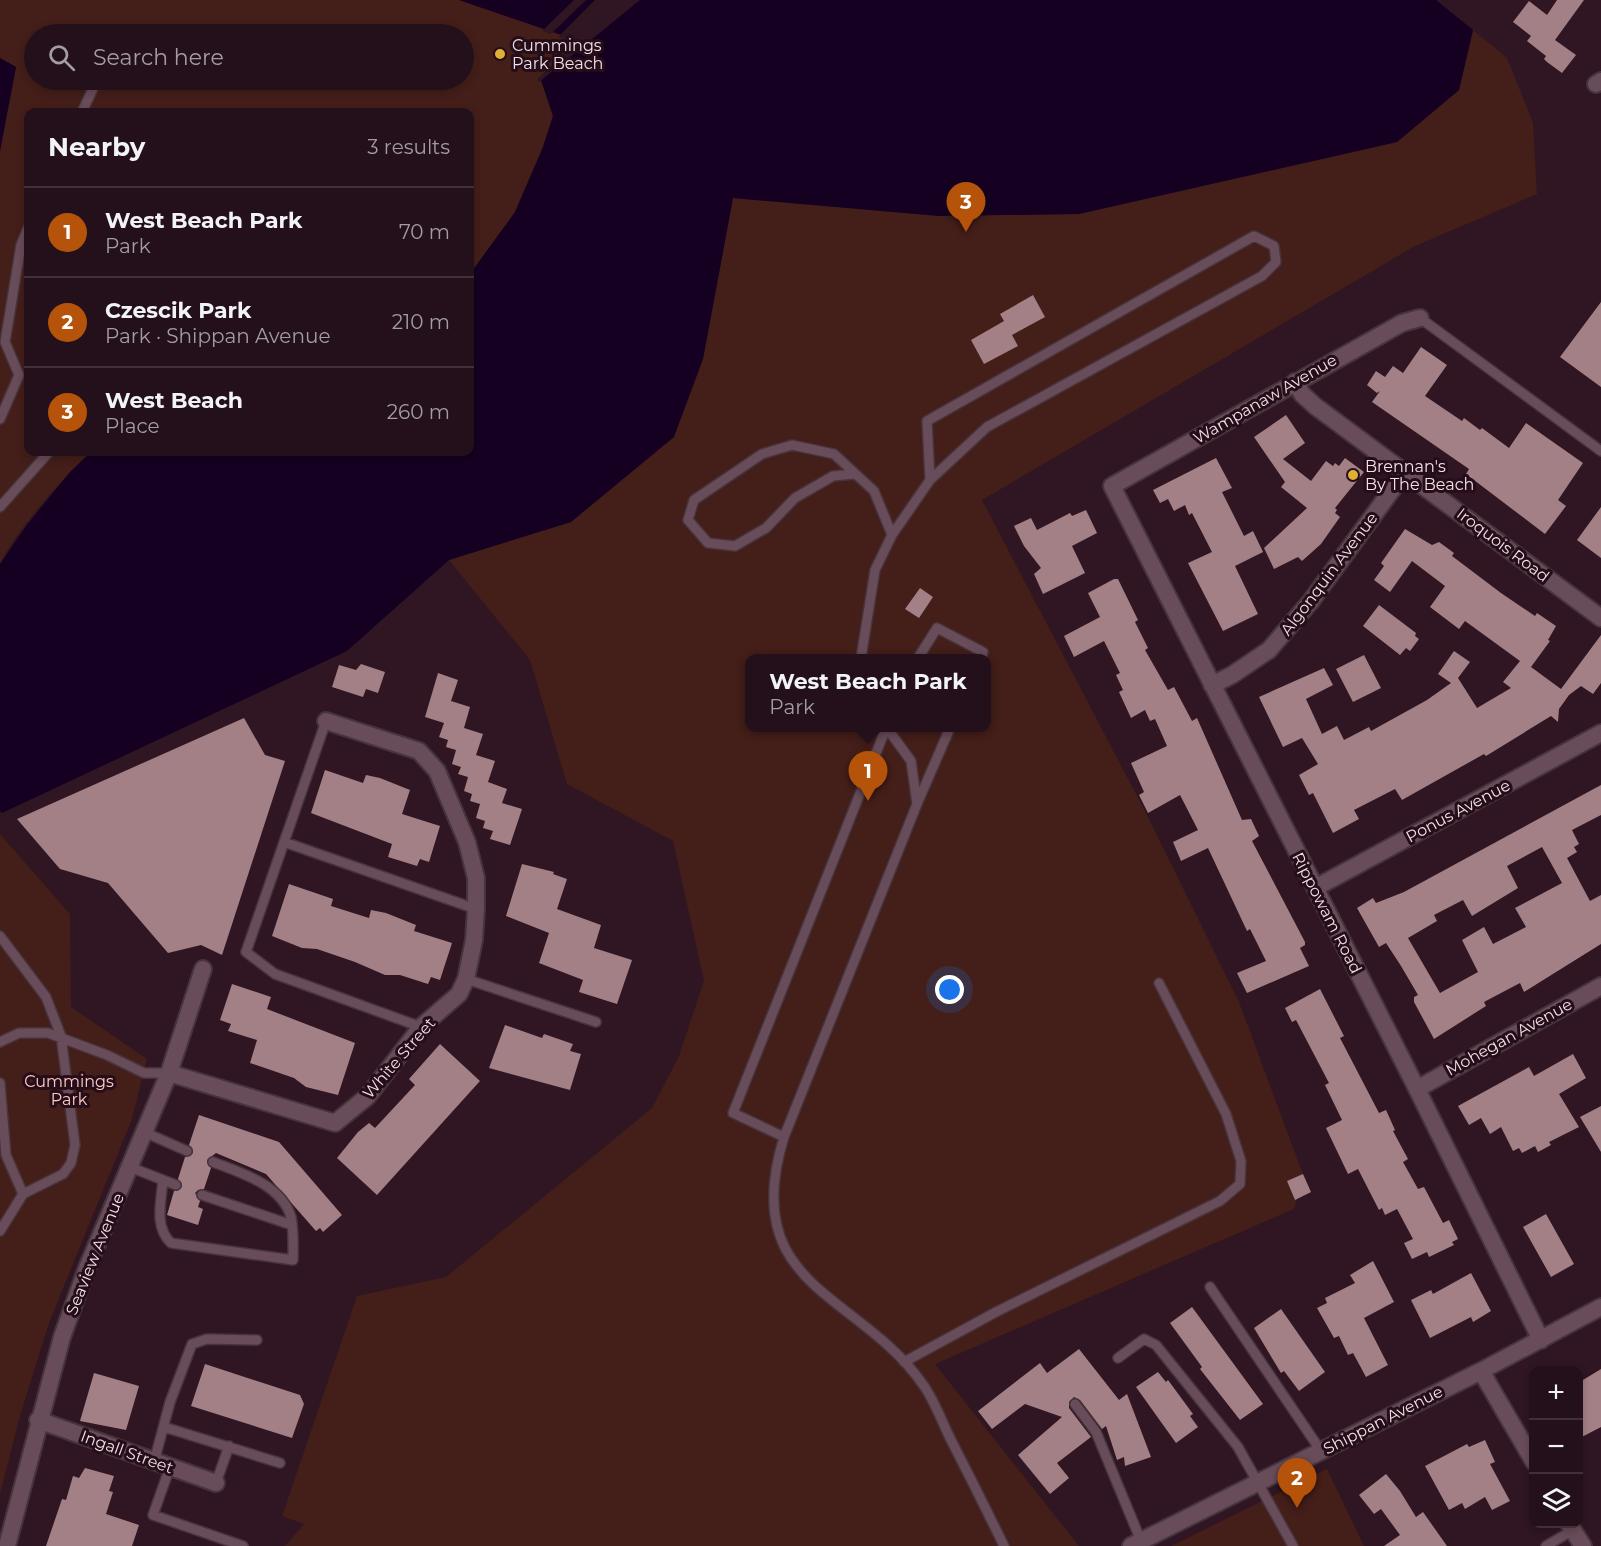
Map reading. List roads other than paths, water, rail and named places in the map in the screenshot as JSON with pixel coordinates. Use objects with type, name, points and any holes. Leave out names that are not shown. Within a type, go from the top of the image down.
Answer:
[{"type":"street","name":"Wampanaw Avenue","points":[[1112,486],[1402,322],[1420,318]]},
{"type":"street","name":"Iroquois Road","points":[[1295,382],[1302,394],[1316,406],[1601,618]]},
{"type":"street","name":"Algonquin Avenue","points":[[1212,685],[1233,675],[1276,643],[1311,601],[1405,472]]},
{"type":"street","name":"Rippowam Road","points":[[1112,486],[1417,1089],[1541,1340]]},
{"type":"street","name":"White Street","points":[[169,1073],[335,1123],[368,1096],[421,1028],[459,994],[466,979],[474,940],[476,878],[467,842],[437,771],[419,751],[326,721]]},
{"type":"street","name":"Ponus Avenue","points":[[1315,888],[1601,733]]},
{"type":"street","name":"Seaview Avenue","points":[[7,1546],[38,1420],[62,1337],[87,1268],[169,1073],[203,969]]},
{"type":"street","name":"Mohegan Avenue","points":[[1417,1089],[1601,986]]},
{"type":"street","name":"Shippan Avenue","points":[[1136,1544],[1481,1371],[1601,1307]]},
{"type":"street","points":[[1481,1371],[1529,1455]]},
{"type":"street","name":"Ingall Street","points":[[38,1420],[216,1483]]},
{"type":"street","points":[[1572,1528],[1583,1546]]},
{"type":"lane","points":[[84,108],[92,90]]},
{"type":"lane","points":[[862,654],[875,570],[892,535],[930,480],[987,428],[1262,276],[1276,262],[1274,246],[1254,236],[927,421],[930,480]]},
{"type":"lane","points":[[19,375],[4,342],[24,238]]},
{"type":"lane","points":[[1420,318],[1601,451]]},
{"type":"lane","points":[[0,419],[19,375],[24,372]]},
{"type":"lane","points":[[855,474],[833,476],[795,498],[766,528],[735,546],[708,543],[688,520],[694,500],[762,454],[792,445],[834,454],[874,490],[892,535]]},
{"type":"lane","points":[[0,507],[45,456]]},
{"type":"lane","points":[[921,654],[937,628],[983,652],[982,654]]},
{"type":"lane","points":[[326,721],[246,952],[274,974],[421,1028]]},
{"type":"lane","points":[[783,1137],[734,1113],[884,732]]},
{"type":"lane","points":[[889,732],[911,761],[917,804]]},
{"type":"lane","points":[[948,732],[783,1137],[775,1171],[774,1205],[779,1230],[790,1256],[821,1294],[897,1353],[924,1387],[1004,1546]]},
{"type":"lane","points":[[284,842],[476,909]]},
{"type":"lane","points":[[0,936],[46,997],[61,1036],[75,1145],[74,1154],[63,1174],[23,1194],[0,1231]]},
{"type":"lane","points":[[466,979],[596,1022]]},
{"type":"lane","points":[[904,1362],[996,1312],[1220,1201],[1240,1184],[1241,1161],[1226,1114],[1159,983]]},
{"type":"lane","points":[[0,1042],[19,1033],[48,1033],[61,1036],[144,1073],[169,1073]]},
{"type":"lane","points":[[0,1083],[6,1155],[23,1194]]},
{"type":"lane","points":[[144,1132],[187,1151]]},
{"type":"lane","points":[[163,1180],[159,1223],[163,1236],[171,1244],[293,1260],[292,1225],[285,1208],[262,1181],[213,1162]]},
{"type":"lane","points":[[130,1167],[176,1185]]},
{"type":"lane","points":[[202,1195],[292,1225]]},
{"type":"lane","points":[[1210,1287],[1321,1451]]},
{"type":"lane","points":[[243,1546],[153,1515],[162,1465],[164,1427],[170,1402],[192,1344],[207,1339],[257,1340]]},
{"type":"lane","points":[[1118,1358],[1144,1339],[1156,1345],[1238,1448],[1293,1546]]},
{"type":"lane","points":[[1075,1404],[1096,1432],[1136,1544]]},
{"type":"lane","points":[[164,1427],[280,1463]]},
{"type":"lane","points":[[216,1483],[230,1446]]},
{"type":"lane","points":[[1546,1546],[1570,1528]]},
{"type":"place","name":"Cummings Park Beach","points":[[500,54]]},
{"type":"place","name":"West Beach","points":[[966,232]]},
{"type":"place","name":"Brennan's By The Beach","points":[[1353,475]]},
{"type":"place","name":"West Beach Park","points":[[868,801]]},
{"type":"place","name":"Czescik Park","points":[[1297,1508]]},
{"type":"park label","name":"Cummings Park","points":[[69,1090]]}]
